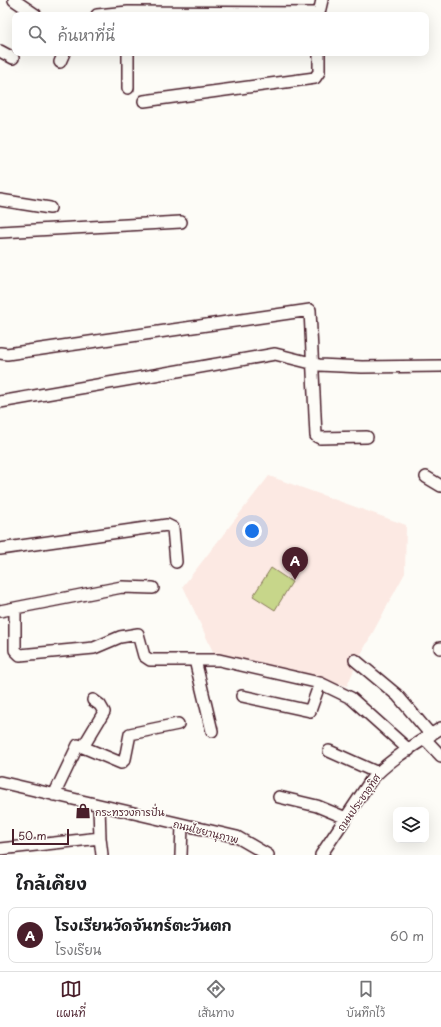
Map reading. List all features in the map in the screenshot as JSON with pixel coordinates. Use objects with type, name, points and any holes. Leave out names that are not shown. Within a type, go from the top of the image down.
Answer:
[{"type":"street","points":[[14,0],[32,12]]},
{"type":"street","points":[[319,12],[322,0]]},
{"type":"street","points":[[0,51],[13,58]]},
{"type":"street","points":[[128,56],[128,88]]},
{"type":"street","points":[[144,101],[315,78],[319,72],[319,56]]},
{"type":"street","points":[[0,200],[50,208]]},
{"type":"street","points":[[0,232],[181,222]]},
{"type":"street","points":[[0,353],[7,354],[310,310],[316,436],[320,438],[367,437]]},
{"type":"street","points":[[0,402],[275,354],[313,364],[362,367],[441,366]]},
{"type":"street","points":[[426,477],[441,486]]},
{"type":"street","points":[[0,549],[167,525],[173,528],[176,562]]},
{"type":"street","points":[[0,611],[122,587],[153,588]]},
{"type":"street","points":[[15,609],[15,650],[20,655],[94,648],[120,637],[138,634],[144,656],[150,660],[219,660],[320,683],[351,698],[409,750]]},
{"type":"street","points":[[195,660],[212,731]]},
{"type":"street","points":[[355,660],[398,695],[441,756]]},
{"type":"street","points":[[242,696],[310,710],[320,683]]},
{"type":"street","points":[[82,748],[104,712],[100,705],[93,700]]},
{"type":"street","points":[[54,795],[78,745],[82,748],[121,763],[125,759],[130,734],[178,724]]},
{"type":"street","name":"ถนนประชาอุทิศ","points":[[321,855],[378,773],[387,764],[441,728]]},
{"type":"street","points":[[329,751],[378,773]]},
{"type":"street","name":"ถนนไชยานุภาพ","points":[[0,782],[238,837],[268,855]]},
{"type":"street","points":[[279,797],[317,806],[346,818]]},
{"type":"street","points":[[100,806],[100,838],[102,855]]},
{"type":"street","points":[[181,855],[182,824]]},
{"type":"street","points":[[0,849],[100,838]]},
{"type":"shaded area","points":[[269,476],[406,525],[405,573],[360,656],[347,686],[214,654],[183,586]]},
{"type":"green space","points":[[271,568],[292,582],[275,610],[253,596]]},
{"type":"place","name":"โรงเรียนวัดจันทร์ตะวันตก","points":[[295,580]]},
{"type":"place","name":"กระทรวงการปั่น","points":[[83,811]]}]
